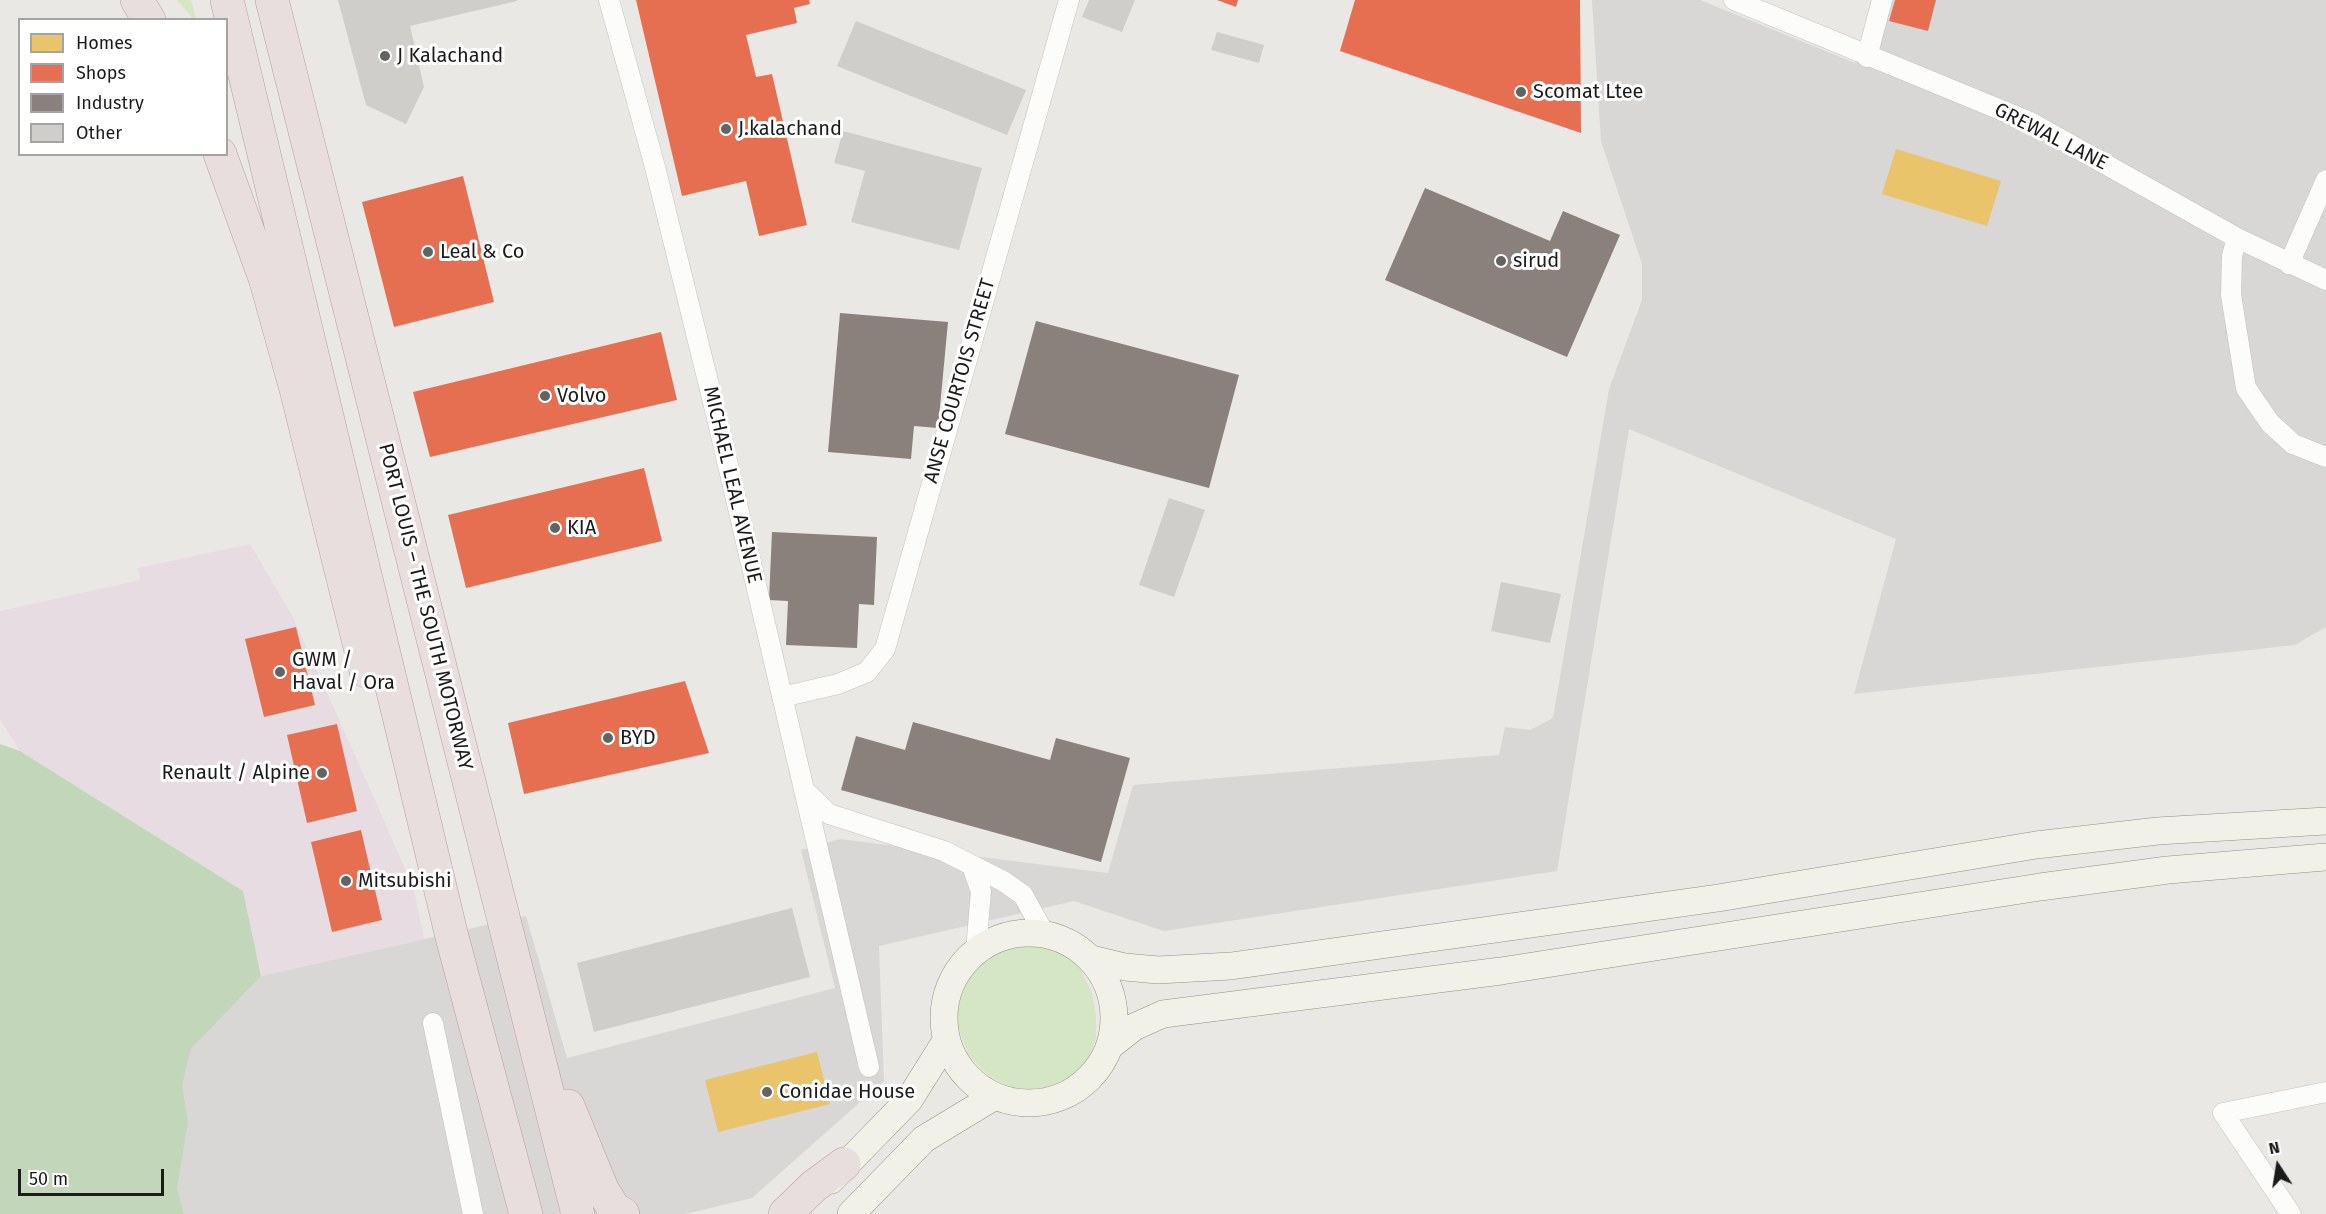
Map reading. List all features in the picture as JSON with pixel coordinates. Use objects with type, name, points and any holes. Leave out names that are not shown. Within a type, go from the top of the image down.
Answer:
[{"type":"highway","points":[[137,0],[148,18]]},
{"type":"highway","points":[[208,0],[212,18]]},
{"type":"highway","points":[[227,0],[452,937],[526,1214]]},
{"type":"highway","name":"PORT LOUIS – THE SOUTH MOTORWAY","points":[[272,0],[578,1214]]},
{"type":"highway","points":[[228,83],[239,124],[289,252]]},
{"type":"highway","points":[[221,156],[266,281],[296,389],[401,813],[452,937]]},
{"type":"highway","points":[[525,1002],[602,1189],[614,1209],[623,1214]]},
{"type":"highway","points":[[785,1214],[814,1186],[844,1164]]},
{"type":"street","name":"MICHAEL LEAL AVENUE","points":[[609,0],[658,178],[807,793],[869,1067]]},
{"type":"street","name":"ANSE COURTOIS STREET","points":[[782,697],[838,684],[867,672],[885,649],[1069,0]]},
{"type":"street","name":"GREWAL LANE","points":[[1734,0],[1867,57],[2030,122],[2237,238],[2326,280]]},
{"type":"street","points":[[1867,57],[1882,0]]},
{"type":"street","points":[[2289,264],[2326,180]]},
{"type":"street","points":[[2237,238],[2232,256],[2231,295],[2246,388],[2270,423],[2293,444],[2326,457]]},
{"type":"street","points":[[807,793],[829,814],[944,851],[1003,881],[1023,895],[1044,933]]},
{"type":"street","points":[[1092,959],[1125,967],[1158,970],[1230,966],[1718,898],[2036,845],[2158,831],[2326,821]]},
{"type":"street","points":[[1110,1046],[1134,1027],[1163,1014],[1501,971],[2040,887],[2168,870],[2326,857]]},
{"type":"street","points":[[972,866],[981,891],[976,950]]},
{"type":"street","points":[[1020,932],[1044,933],[1070,942],[1092,959],[1106,978],[1114,1000],[1115,1023],[1110,1046],[1092,1075],[1064,1096],[1041,1102],[1018,1102],[995,1096],[978,1087],[964,1074],[953,1059],[946,1041],[943,1021],[948,992],[962,964],[976,950],[997,938],[1020,932]]},
{"type":"street","points":[[433,1023],[473,1214]]},
{"type":"street","points":[[804,1214],[844,1164],[909,1100],[946,1041]]},
{"type":"street","points":[[2291,1214],[2223,1113],[2326,1092]]},
{"type":"street","points":[[851,1214],[924,1139],[995,1096]]},
{"type":"shaded area","points":[[1592,0],[1700,0],[1855,63],[1874,0],[2326,0],[2326,627],[2295,645],[1854,694],[1896,539],[1629,429],[1557,871],[1164,931],[1074,901],[879,946],[884,1081],[752,1198],[685,1214],[153,1214],[184,1019],[261,976],[526,916],[567,1058],[835,988],[801,850],[840,839],[1108,873],[1133,785],[1499,755],[1505,727],[1530,730],[1553,718],[1609,389],[1642,300],[1642,264],[1601,141]]},
{"type":"shaded area","points":[[250,544],[294,619],[379,809],[414,890],[424,939],[261,976],[243,891],[20,751],[0,719],[0,611],[140,580],[138,568]]},
{"type":"green space","points":[[177,0],[191,0],[196,18],[192,18]]},
{"type":"green space","points":[[0,744],[20,751],[243,891],[261,976],[191,1049],[182,1085],[188,1122],[177,1189],[184,1214],[0,1214]]},
{"type":"green space","points":[[1024,942],[1046,945],[1064,954],[1081,970],[1092,993],[1096,1016],[1096,1038],[1090,1055],[1077,1073],[1061,1085],[1038,1092],[1010,1088],[988,1075],[968,1054],[958,1027],[957,1002],[964,980],[980,960],[1002,946]]},
{"type":"building: Homes","points":[[1896,149],[2001,181],[1987,226],[1882,194]]},
{"type":"building: Homes","name":"Conidae House","points":[[817,1052],[830,1104],[718,1132],[705,1080]]},
{"type":"building: Shops","name":"J.kalachand","points":[[636,0],[809,0],[810,4],[794,8],[797,23],[746,35],[756,77],[772,74],[807,225],[759,236],[746,181],[682,196]]},
{"type":"building: Shops","points":[[1217,0],[1238,0],[1236,7]]},
{"type":"building: Shops","name":"Scomat Ltee","points":[[1355,0],[1580,0],[1581,133],[1340,51]]},
{"type":"building: Shops","points":[[1895,0],[1936,0],[1928,31],[1889,21]]},
{"type":"building: Shops","name":"Leal & Co","points":[[463,176],[494,302],[394,327],[362,202]]},
{"type":"building: Shops","name":"Volvo","points":[[661,332],[677,400],[430,457],[413,392]]},
{"type":"building: Shops","name":"KIA","points":[[644,468],[662,541],[466,588],[448,515]]},
{"type":"building: Shops","name":"GWM / Haval / Ora","points":[[296,627],[315,705],[264,717],[245,639]]},
{"type":"building: Shops","name":"BYD","points":[[685,681],[709,753],[524,794],[508,723]]},
{"type":"building: Shops","name":"Renault / Alpine","points":[[337,724],[357,811],[307,823],[287,735]]},
{"type":"building: Shops","name":"Mitsubishi","points":[[361,830],[382,920],[332,932],[311,842]]},
{"type":"building: Industry","name":"sirud","points":[[1425,188],[1550,241],[1563,211],[1620,235],[1567,357],[1385,280]]},
{"type":"building: Industry","points":[[840,313],[948,322],[938,428],[914,426],[911,459],[828,452]]},
{"type":"building: Industry","points":[[1036,321],[1239,375],[1209,488],[1005,434]]},
{"type":"building: Industry","points":[[772,532],[877,537],[874,605],[859,604],[857,648],[786,645],[788,601],[769,600]]},
{"type":"building: Industry","points":[[913,722],[1050,760],[1056,738],[1130,758],[1101,862],[841,790],[856,736],[905,750]]},
{"type":"building: Other","name":"J Kalachand","points":[[338,0],[517,1],[410,26],[424,87],[406,124],[366,105]]},
{"type":"building: Other","points":[[1089,0],[1135,0],[1122,32],[1082,17]]},
{"type":"building: Other","points":[[856,21],[1026,90],[1007,135],[837,66]]},
{"type":"building: Other","points":[[1217,32],[1264,45],[1259,63],[1211,50]]},
{"type":"building: Other","points":[[843,131],[982,168],[959,250],[851,222],[865,171],[834,163]]},
{"type":"building: Other","points":[[1169,498],[1205,510],[1174,597],[1139,585]]},
{"type":"building: Other","points":[[1501,582],[1561,594],[1550,643],[1491,631]]},
{"type":"building: Other","points":[[792,908],[810,977],[594,1032],[577,963]]},
{"type":"place","name":"J Kalachand","points":[[385,56]]},
{"type":"place","name":"Scomat Ltee","points":[[1521,92]]},
{"type":"place","name":"J.kalachand","points":[[726,129]]},
{"type":"place","name":"Leal & Co","points":[[428,252]]},
{"type":"place","name":"sirud","points":[[1501,261]]},
{"type":"place","name":"Volvo","points":[[545,396]]},
{"type":"place","name":"KIA","points":[[555,528]]},
{"type":"place","name":"GWM / Haval / Ora","points":[[280,672]]},
{"type":"place","name":"BYD","points":[[608,738]]},
{"type":"place","name":"Renault / Alpine","points":[[322,773]]},
{"type":"place","name":"Mitsubishi","points":[[346,881]]},
{"type":"place","name":"Conidae House","points":[[767,1092]]}]
